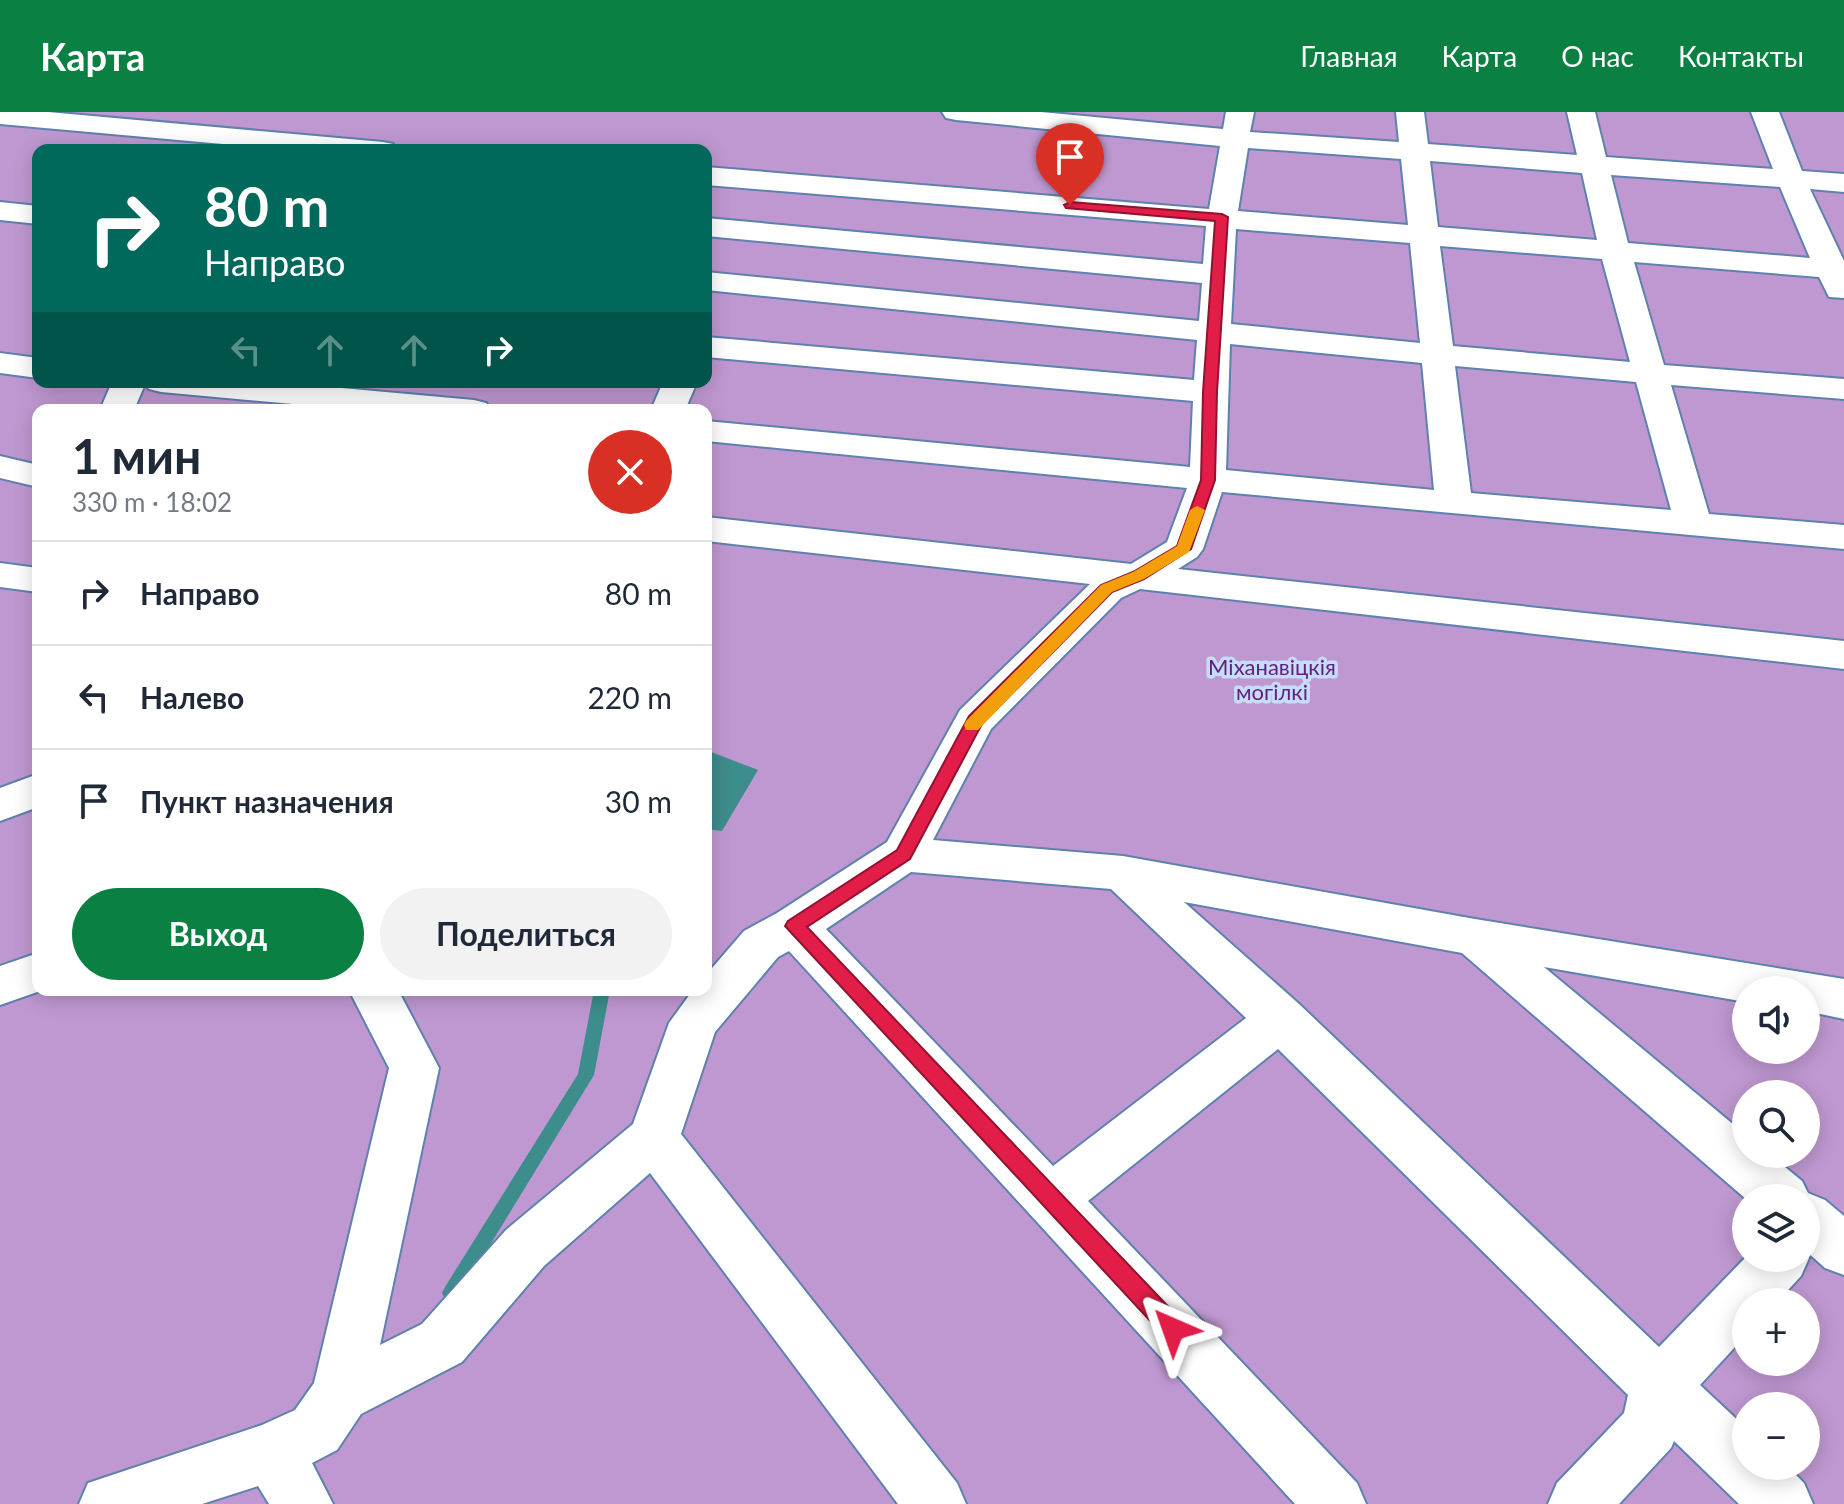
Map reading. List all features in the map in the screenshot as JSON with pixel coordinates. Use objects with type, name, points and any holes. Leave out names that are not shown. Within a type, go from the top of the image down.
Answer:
[{"type":"lane","points":[[956,112],[1238,125],[1413,152],[1844,183]]},
{"type":"lane","points":[[1410,112],[1454,503]]},
{"type":"lane","points":[[1581,112],[1615,250],[1693,523]]},
{"type":"lane","points":[[1765,112],[1791,179],[1838,269],[1844,300]]},
{"type":"lane","points":[[0,116],[295,144]]},
{"type":"lane","points":[[341,144],[360,123]]},
{"type":"lane","points":[[340,1394],[442,1343],[525,1248],[654,1138],[694,1023],[761,944],[794,926],[903,854],[975,720],[1107,589],[1138,576],[1184,549],[1208,480],[1217,275],[1222,217],[1238,125]]},
{"type":"lane","points":[[712,176],[1838,269]]},
{"type":"lane","points":[[0,211],[32,214]]},
{"type":"lane","points":[[712,228],[1217,275]]},
{"type":"lane","points":[[713,291],[1435,353],[1650,375],[1844,389]]},
{"type":"lane","points":[[712,348],[1210,392]]},
{"type":"lane","points":[[0,363],[32,367]]},
{"type":"lane","points":[[228,388],[407,404]]},
{"type":"lane","points":[[712,432],[1844,537]]},
{"type":"lane","points":[[0,467],[32,475]]},
{"type":"lane","points":[[712,530],[1844,655]]},
{"type":"lane","points":[[0,575],[32,579]]},
{"type":"lane","points":[[0,805],[32,792]]},
{"type":"lane","points":[[903,854],[1123,873],[1732,980]]},
{"type":"lane","points":[[1123,873],[1282,1018],[1783,1504]]},
{"type":"lane","points":[[794,926],[1336,1504]]},
{"type":"lane","points":[[1475,937],[1754,1184]]},
{"type":"lane","points":[[0,986],[32,974]]},
{"type":"lane","points":[[1820,995],[1844,999]]},
{"type":"lane","points":[[109,1504],[271,1452],[316,1430],[340,1394],[414,1068],[376,996]]},
{"type":"lane","points":[[1052,1198],[1282,1018]]},
{"type":"lane","points":[[654,1138],[936,1504]]},
{"type":"lane","points":[[1578,1504],[1650,1428],[1659,1387],[1767,1272]]},
{"type":"lane","points":[[271,1452],[303,1504]]},
{"type":"green space","name":"Міханавіцкія могілкі","points":[[0,112],[1844,112],[1844,1504],[0,1504]]},
{"type":"shaded area","points":[[712,752],[758,770],[722,831],[712,830]]},
{"type":"waterway","points":[[451,1293],[586,1075],[601,996]]},
{"type":"slow traffic","points":[[972,725],[1107,589],[1138,576],[1184,549],[1197,510]]},
{"type":"route","points":[[1070,205],[1222,217],[1210,392],[1208,480],[1184,549],[1138,576],[1107,589],[975,720],[903,854],[794,926],[1173,1329]]}]
